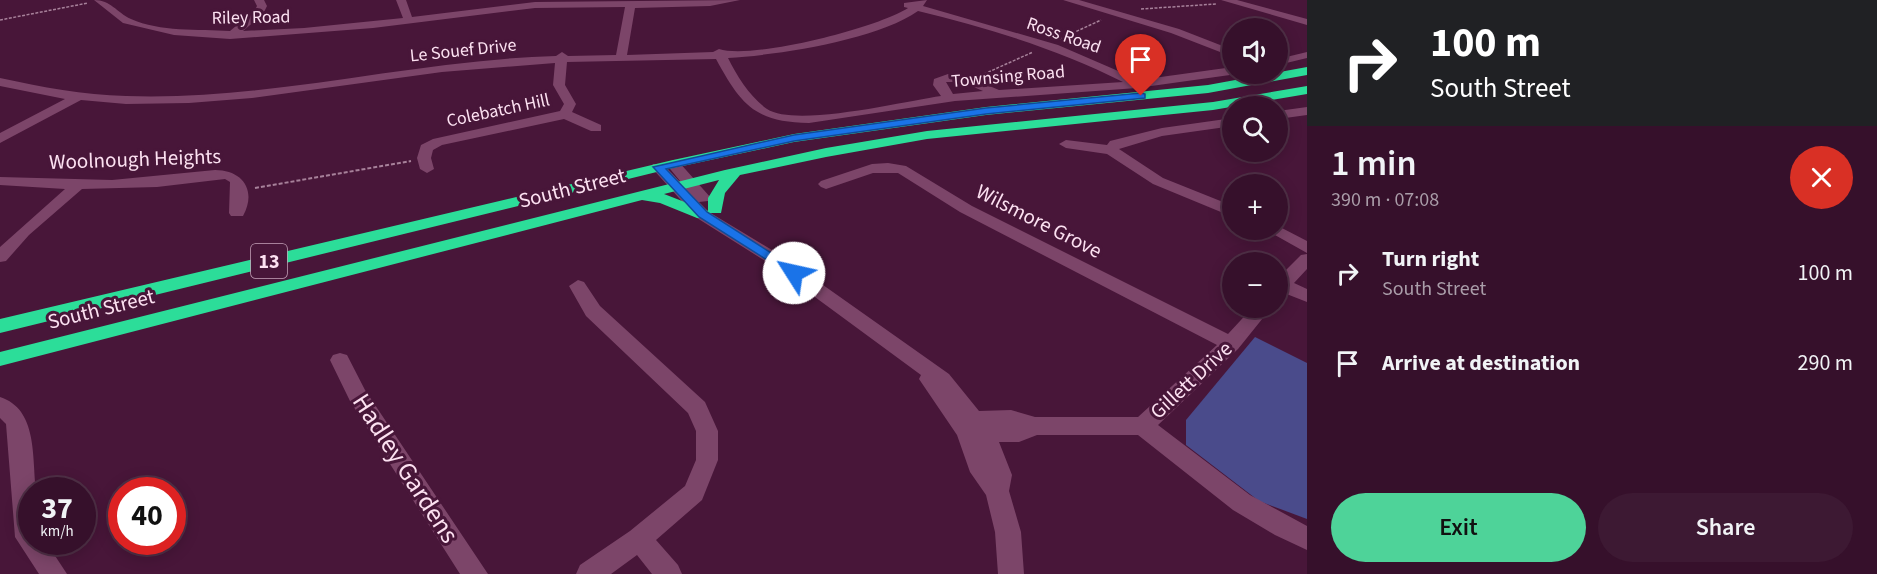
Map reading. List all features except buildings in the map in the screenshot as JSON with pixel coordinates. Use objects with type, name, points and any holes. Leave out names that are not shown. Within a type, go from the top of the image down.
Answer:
[{"type":"highway","name":"South Street","points":[[0,326],[666,166],[794,138],[986,111],[1208,89],[1307,71]]},
{"type":"highway","name":"South Street","points":[[0,359],[735,172],[926,135],[1187,110],[1307,90]]},
{"type":"highway","points":[[642,195],[664,199],[713,217],[714,197],[735,172]]},
{"type":"street","points":[[230,36],[259,12],[262,6],[259,0]]},
{"type":"street","points":[[401,0],[408,19]]},
{"type":"street","name":"Riley Road","points":[[96,1],[131,24],[167,32],[230,36],[289,34],[537,2],[631,4],[735,0]]},
{"type":"street","points":[[1068,0],[1175,31],[1222,50]]},
{"type":"street","points":[[1230,1],[1307,22]]},
{"type":"street","name":"Ross Road","points":[[914,3],[1094,61],[1138,84]]},
{"type":"street","name":"Le Souef Drive","points":[[0,81],[76,94],[199,98],[283,92],[440,70],[562,57],[720,55],[793,49],[843,38],[914,3]]},
{"type":"street","points":[[622,56],[631,4]]},
{"type":"street","name":"Townsing Road","points":[[720,55],[756,107],[767,114],[800,120],[950,99],[1138,84],[1222,73]]},
{"type":"street","points":[[1288,60],[1307,55]]},
{"type":"street","points":[[562,57],[559,85],[570,104],[565,114],[596,128]]},
{"type":"street","name":"Le Souef Drive","points":[[0,74],[34,85],[76,94]]},
{"type":"street","points":[[950,99],[939,85],[940,79],[950,77],[972,80],[997,94]]},
{"type":"street","points":[[0,139],[76,94]]},
{"type":"street","points":[[1288,114],[1307,111]]},
{"type":"street","name":"Colebatch Hill","points":[[425,164],[426,148],[438,142],[551,119],[565,114]]},
{"type":"street","points":[[1111,150],[1115,144],[1161,132],[1222,124]]},
{"type":"street","points":[[1066,144],[1111,150],[1158,181],[1222,207]]},
{"type":"street","name":"Wilsmore Grove","points":[[825,184],[874,166],[887,165],[908,171],[966,209],[1231,344]]},
{"type":"street","points":[[666,166],[713,217],[786,267],[925,370],[932,386],[971,426],[982,472],[997,491],[1008,532],[1011,574]]},
{"type":"street","name":"Woolnough Heights","points":[[0,181],[77,186],[174,181],[224,175],[234,178],[239,185],[237,213]]},
{"type":"street","points":[[0,257],[23,232],[77,186]]},
{"type":"street","points":[[1288,238],[1307,248]]},
{"type":"street","points":[[1288,279],[1307,259]]},
{"type":"street","points":[[578,286],[593,311],[697,408],[707,431],[707,460],[694,493],[639,539],[589,574]]},
{"type":"street","points":[[1288,290],[1307,296]]},
{"type":"street","name":"Gillett Drive","points":[[971,426],[1019,433],[1035,426],[1143,426],[1231,344],[1253,318]]},
{"type":"street","name":"Hadley Gardens","points":[[340,360],[357,395],[475,574]]},
{"type":"street","points":[[0,405],[17,420],[28,537],[54,574]]},
{"type":"street","points":[[1143,426],[1217,486],[1278,526],[1307,538]]},
{"type":"street","points":[[639,539],[669,574]]},
{"type":"path","points":[[0,20],[96,1]]},
{"type":"path","points":[[972,80],[1114,13],[1132,9],[1230,1]]},
{"type":"path","points":[[238,191],[425,164]]},
{"type":"shaded area","points":[[1255,337],[1307,363],[1307,519],[1259,501],[1186,445],[1186,420]]},
{"type":"route","points":[[794,273],[703,215],[658,167],[794,138],[986,111],[1141,96]]}]
